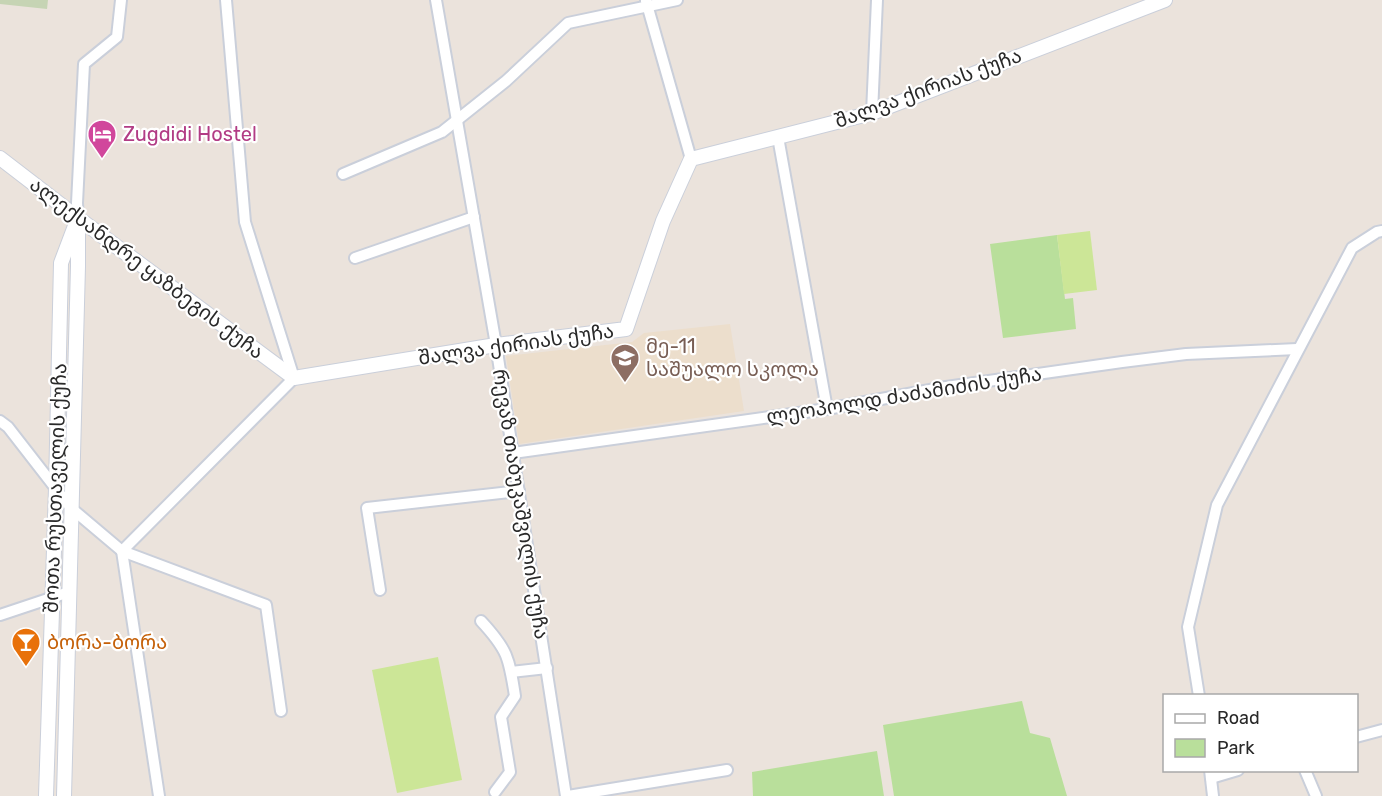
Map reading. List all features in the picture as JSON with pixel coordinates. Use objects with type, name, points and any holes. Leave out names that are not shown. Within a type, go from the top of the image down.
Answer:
[{"type":"street","name":"შოთა რუსთაველის ქუჩა","points":[[64,796],[78,266],[76,203],[84,64],[117,37],[121,0]]},
{"type":"street","points":[[122,551],[294,378],[245,222],[226,0]]},
{"type":"street","name":"რევაზ თაბუკაშვილის ქუჩა","points":[[436,0],[496,345],[567,796]]},
{"type":"street","points":[[343,174],[442,132],[457,122],[506,81],[568,23],[647,3],[677,0]]},
{"type":"street","points":[[872,113],[877,0]]},
{"type":"street","name":"შალვა ქირიას ქუჩა","points":[[294,378],[496,345],[626,328],[663,221],[691,159],[872,113],[1165,0]]},
{"type":"street","points":[[647,3],[691,159]]},
{"type":"street","points":[[778,137],[827,409]]},
{"type":"street","name":"ალექსანდრე ყაზბეგის ქუჩა","points":[[0,158],[294,378]]},
{"type":"street","points":[[355,258],[474,217]]},
{"type":"street","name":"შოთა რუსთაველის ქუჩა","points":[[46,796],[61,263],[78,218]]},
{"type":"street","points":[[1199,694],[1188,627],[1217,505],[1352,248],[1382,231]]},
{"type":"street","name":"ლეოპოლდ ძაძამიძის ქუჩა","points":[[513,453],[827,409],[946,387],[1122,362],[1186,354],[1297,349]]},
{"type":"street","points":[[0,421],[8,427],[71,508],[122,551],[266,605],[281,711]]},
{"type":"street","points":[[380,590],[367,508],[519,491]]},
{"type":"street","points":[[122,551],[159,796]]},
{"type":"street","points":[[0,615],[69,592]]},
{"type":"street","points":[[481,621],[506,651],[515,696],[501,717],[510,772],[495,792]]},
{"type":"street","points":[[511,672],[547,668]]},
{"type":"street","points":[[1358,736],[1382,730]]},
{"type":"street","points":[[567,796],[727,770]]},
{"type":"street","points":[[1213,796],[1210,774],[1229,772]]},
{"type":"street","points":[[1305,772],[1316,796]]},
{"type":"shaded area","name":"მე-11 საშუალო სკოლა","points":[[730,324],[744,411],[519,444],[506,356],[632,342],[644,333]]},
{"type":"green space","points":[[0,0],[48,0],[47,9],[0,4]]},
{"type":"green space","points":[[1090,231],[1097,290],[1064,294],[1057,235]]},
{"type":"green space","points":[[1057,235],[1065,299],[1073,298],[1076,329],[1003,338],[990,244]]},
{"type":"green space","points":[[438,657],[462,780],[397,793],[372,670]]},
{"type":"green space","points":[[1022,701],[1030,733],[1050,738],[1067,796],[894,796],[883,725]]},
{"type":"green space","points":[[877,751],[884,796],[753,796],[752,772]]},
{"type":"place","name":"Zugdidi Hostel","points":[[102,160]]},
{"type":"place","name":"მე-11 საშუალო სკოლა","points":[[625,384]]},
{"type":"place","name":"ბორა-ბორა","points":[[26,668]]}]
